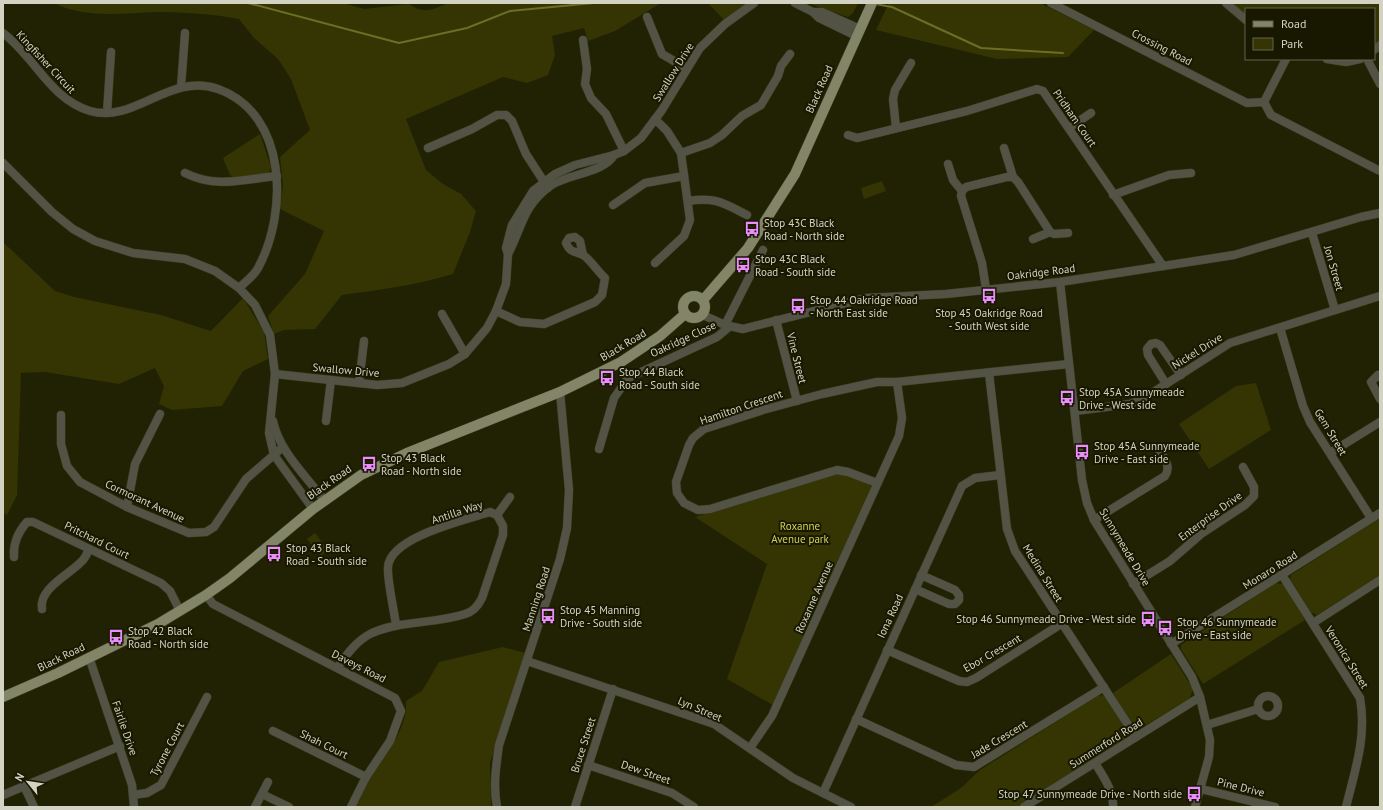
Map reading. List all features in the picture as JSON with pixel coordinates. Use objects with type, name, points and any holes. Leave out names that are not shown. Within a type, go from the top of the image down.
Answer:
[{"type":"main road","name":"Black Road","points":[[703,300],[748,248],[795,174],[872,4]]},
{"type":"main road","points":[[696,296],[703,300],[706,309],[699,318],[691,319],[685,314],[683,309],[684,302],[689,297],[696,296]]},
{"type":"main road","name":"Black Road","points":[[3,697],[58,673],[180,611],[206,595],[230,578],[324,500],[360,475],[407,453],[560,392],[621,362],[660,336],[685,314]]},
{"type":"street","name":"Swallow Drive","points":[[275,374],[377,385],[402,383],[448,364],[464,354],[487,328],[496,311],[506,284],[508,254],[506,248],[515,218],[525,200],[546,185],[555,174],[575,165],[614,156],[624,151],[641,138],[655,119],[700,48],[725,24],[754,3]]},
{"type":"street","points":[[795,3],[813,12],[819,18],[858,33]]},
{"type":"street","name":"Crossing Road","points":[[1051,3],[1247,103],[1264,102]]},
{"type":"street","points":[[1226,3],[1245,19]]},
{"type":"street","points":[[647,17],[662,54],[686,68]]},
{"type":"street","name":"Kingfisher Circuit","points":[[3,33],[25,54],[48,83],[69,102],[90,111],[116,113],[181,87],[196,86],[217,89],[236,99],[248,109],[258,120],[272,148],[277,176],[277,193],[269,243],[257,270],[239,288]]},
{"type":"street","points":[[181,87],[185,33]]},
{"type":"street","points":[[583,40],[587,69],[585,84],[591,98],[606,114],[624,151]]},
{"type":"street","points":[[107,113],[111,52]]},
{"type":"street","points":[[681,152],[710,143],[722,135],[742,116],[761,105],[778,76],[781,66],[790,54]]},
{"type":"street","points":[[1285,60],[1264,102],[1271,116],[1380,171]]},
{"type":"street","points":[[1333,60],[1346,62],[1355,60]]},
{"type":"street","points":[[1368,60],[1380,84]]},
{"type":"street","points":[[896,128],[894,99],[895,90],[911,63]]},
{"type":"street","name":"Pridham Court","points":[[848,135],[857,138],[967,111],[1037,88],[1043,91],[1163,266]]},
{"type":"street","points":[[1069,128],[1091,114]]},
{"type":"street","points":[[428,148],[472,129],[497,115],[506,115],[512,121],[526,154],[546,185]]},
{"type":"street","points":[[655,119],[667,131],[681,152],[690,220],[684,236],[655,263]]},
{"type":"street","points":[[1004,148],[1013,178]]},
{"type":"street","points":[[3,163],[52,212],[73,229],[95,242],[133,253],[185,259],[215,270],[239,288],[254,305],[265,322],[270,335],[275,374],[269,433],[274,455],[313,509]]},
{"type":"street","points":[[948,164],[952,180],[962,191]]},
{"type":"street","points":[[1113,195],[1169,176],[1191,173]]},
{"type":"street","points":[[185,174],[196,179],[214,183],[277,176]]},
{"type":"street","points":[[613,205],[645,183],[684,176]]},
{"type":"street","points":[[986,290],[982,262],[961,196],[962,191],[966,187],[1007,177],[1013,178],[1018,182],[1050,232],[1054,234],[1068,233]]},
{"type":"street","points":[[688,201],[705,199],[719,201],[747,215]]},
{"type":"street","name":"Oakridge Road","points":[[703,314],[727,326],[743,329],[866,298],[946,294],[1060,282],[1234,255],[1312,233],[1361,217],[1380,214]]},
{"type":"street","points":[[1032,239],[1050,232]]},
{"type":"street","name":"Jon Street","points":[[1312,233],[1335,310]]},
{"type":"street","points":[[727,326],[762,250]]},
{"type":"street","points":[[496,311],[520,322],[544,324],[595,302],[602,295],[604,278],[583,255]]},
{"type":"street","name":"Sunnymeade Drive","points":[[1060,282],[1082,480],[1087,503],[1094,520],[1192,677],[1200,696],[1208,725],[1210,740],[1209,758],[1195,807]]},
{"type":"street","name":"Nickel Drive","points":[[1075,411],[1130,404],[1141,400],[1230,343],[1380,296]]},
{"type":"street","points":[[442,314],[464,354]]},
{"type":"street","name":"Vine Street","points":[[776,320],[797,401]]},
{"type":"street","name":"Oakridge Close","points":[[599,449],[614,398],[628,378],[717,337],[727,326]]},
{"type":"street","name":"Gem Street","points":[[1280,328],[1303,406],[1310,422],[1371,518]]},
{"type":"street","points":[[359,383],[364,340]]},
{"type":"street","points":[[1166,384],[1148,355],[1147,349],[1151,344],[1156,343],[1160,345],[1181,375]]},
{"type":"street","name":"Hamilton Crescent","points":[[877,483],[848,472],[837,470],[710,509],[698,510],[684,504],[677,493],[676,482],[693,438],[704,429],[763,410],[877,382],[897,382],[1069,364]]},
{"type":"street","name":"Medina Street","points":[[989,373],[1007,529],[1015,551],[1061,624],[1136,737]]},
{"type":"street","points":[[1380,377],[1378,375],[1374,377],[1371,382],[1380,400]]},
{"type":"street","points":[[326,421],[331,380]]},
{"type":"street","name":"Roxanne Avenue","points":[[750,748],[772,716],[898,436],[902,418],[897,382]]},
{"type":"street","name":"Manning Road","points":[[497,807],[494,791],[495,768],[500,745],[560,559],[567,528],[569,490],[560,392]]},
{"type":"street","points":[[272,412],[275,431],[284,447],[324,500]]},
{"type":"street","points":[[127,507],[135,464],[160,414]]},
{"type":"street","name":"Cormorant Avenue","points":[[61,415],[61,444],[67,466],[80,482],[127,507],[189,534],[206,532],[214,527],[221,519],[246,479],[284,447]]},
{"type":"street","points":[[1330,453],[1380,422]]},
{"type":"street","points":[[1094,520],[1165,476],[1168,472],[1168,467],[1158,448]]},
{"type":"street","name":"Enterprise Drive","points":[[1133,584],[1170,561],[1201,534],[1245,506],[1254,496],[1254,487],[1243,468]]},
{"type":"street","name":"Iona Road","points":[[823,793],[962,486],[975,478],[1000,475]]},
{"type":"street","points":[[497,515],[510,497]]},
{"type":"street","name":"Antilla Way","points":[[338,667],[351,649],[372,634],[396,625],[466,614],[478,605],[482,598],[503,535],[503,526],[497,515],[490,512],[416,537],[390,557],[388,567],[396,625]]},
{"type":"street","name":"Monaro Road","points":[[1171,644],[1380,513]]},
{"type":"street","name":"Pritchard Court","points":[[14,558],[13,546],[22,528],[27,522],[33,522],[161,584],[170,591],[180,611]]},
{"type":"street","points":[[42,609],[42,600],[51,587],[81,563],[89,549]]},
{"type":"street","points":[[915,589],[949,604],[955,604],[959,600],[959,595],[955,590],[921,575]]},
{"type":"street","name":"Veronica Street","points":[[1282,575],[1360,698],[1363,717],[1363,734],[1346,807]]},
{"type":"street","points":[[1313,623],[1379,583]]},
{"type":"street","name":"Daveys Road","points":[[206,595],[213,604],[338,667],[395,698],[401,711],[390,741],[366,777],[351,807]]},
{"type":"street","name":"Ebor Crescent","points":[[887,650],[959,681],[967,682],[976,678],[1061,624]]},
{"type":"street","name":"Fairlie Drive","points":[[89,657],[132,785],[134,807]]},
{"type":"street","name":"Lyn Street","points":[[527,661],[714,724],[793,778],[851,807]]},
{"type":"street","name":"Jade Crescent","points":[[856,719],[956,765],[974,767],[1104,687]]},
{"type":"street","name":"Bruce Street","points":[[575,807],[613,689]]},
{"type":"street","name":"Summerford Road","points":[[1024,807],[1200,696]]},
{"type":"street","name":"Tyrone Court","points":[[133,795],[147,793],[161,785],[207,697]]},
{"type":"street","points":[[1208,725],[1258,709]]},
{"type":"street","name":"Shah Court","points":[[273,731],[366,777]]},
{"type":"street","points":[[3,795],[120,746]]},
{"type":"street","points":[[1095,763],[1114,800],[1113,807]]},
{"type":"street","name":"Dew Street","points":[[588,764],[672,793],[694,807]]},
{"type":"street","points":[[255,807],[268,782]]},
{"type":"street","points":[[24,786],[34,807]]},
{"type":"street","name":"Pine Drive","points":[[1201,789],[1275,807]]},
{"type":"street","points":[[262,794],[289,807]]},
{"type":"green space","points":[[54,3],[343,3],[364,9],[409,4],[420,9],[429,10],[449,3],[661,3],[615,31],[588,41],[584,28],[552,36],[555,55],[548,75],[527,83],[503,77],[406,119],[426,170],[443,184],[461,194],[476,211],[470,232],[453,274],[412,284],[342,295],[315,329],[284,330],[274,334],[268,316],[305,274],[324,231],[280,209],[283,185],[280,157],[310,130],[291,79],[278,59],[254,38],[239,19],[178,12],[117,14],[91,13],[66,8]]},
{"type":"green space","points":[[708,3],[747,3],[724,20]]},
{"type":"green space","points":[[807,3],[858,3],[853,13],[848,17]]},
{"type":"green space","points":[[889,3],[1040,3],[1094,30],[1068,57],[997,59],[876,30]]},
{"type":"green space","points":[[1231,3],[1380,3],[1380,41],[1375,46],[1375,8],[1245,8],[1245,14]]},
{"type":"green space","points":[[260,134],[271,167],[270,171],[267,174],[235,178],[230,175],[223,158]]},
{"type":"green space","points":[[882,181],[886,191],[864,199],[861,188]]},
{"type":"green space","points":[[3,242],[55,291],[74,297],[161,315],[211,331],[243,298],[264,332],[268,359],[243,371],[222,406],[172,410],[159,404],[164,386],[155,368],[119,384],[45,372],[21,373],[17,495],[7,515],[3,513]]},
{"type":"green space","points":[[1256,383],[1271,430],[1209,469],[1179,424],[1236,386]]},
{"type":"green space","name":"Roxanne Avenue park","points":[[836,473],[869,483],[871,487],[773,705],[727,679],[767,564],[695,517]]},
{"type":"green space","points":[[1380,518],[1380,575],[1317,615],[1311,612],[1290,579],[1291,575]]},
{"type":"green space","points":[[315,533],[328,550],[321,556],[307,539]]},
{"type":"green space","points":[[1276,583],[1283,584],[1305,620],[1203,684],[1181,649],[1181,645]]},
{"type":"green space","points":[[503,647],[525,653],[490,763],[491,807],[356,807],[371,777],[396,739],[403,721],[406,701],[422,691],[439,662]]},
{"type":"green space","points":[[1171,654],[1193,689],[1190,698],[1141,728],[1133,727],[1113,693]]},
{"type":"green space","points":[[1103,695],[1106,697],[1127,732],[1127,738],[1020,807],[931,807],[961,788],[980,770],[1097,696]]},
{"type":"waterway","points":[[248,3],[399,43],[467,28],[510,11],[594,3]]},
{"type":"waterway","points":[[875,4],[892,7],[981,48],[1063,53]]},
{"type":"place","name":"Stop 43C Black Road - North side","points":[[752,229]]},
{"type":"place","name":"Stop 43C Black Road - South side","points":[[743,265]]},
{"type":"place","name":"Stop 45 Oakridge Road - South West side","points":[[989,296]]},
{"type":"place","name":"Stop 44 Oakridge Road - North East side","points":[[798,306]]},
{"type":"place","name":"Stop 44 Black Road - South side","points":[[607,378]]},
{"type":"place","name":"Stop 45A Sunnymeade Drive - West side","points":[[1067,398]]},
{"type":"place","name":"Stop 45A Sunnymeade Drive - East side","points":[[1082,452]]},
{"type":"place","name":"Stop 43 Black Road - North side","points":[[369,464]]},
{"type":"place","name":"Stop 43 Black Road - South side","points":[[274,554]]},
{"type":"place","name":"Stop 45 Manning Drive - South side","points":[[548,616]]},
{"type":"place","name":"Stop 46 Sunnymeade Drive - West side","points":[[1148,619]]},
{"type":"place","name":"Stop 46 Sunnymeade Drive - East side","points":[[1165,628]]},
{"type":"place","name":"Stop 42 Black Road - North side","points":[[116,637]]},
{"type":"place","name":"Stop 47 Sunnymeade Drive - North side","points":[[1194,794]]}]
